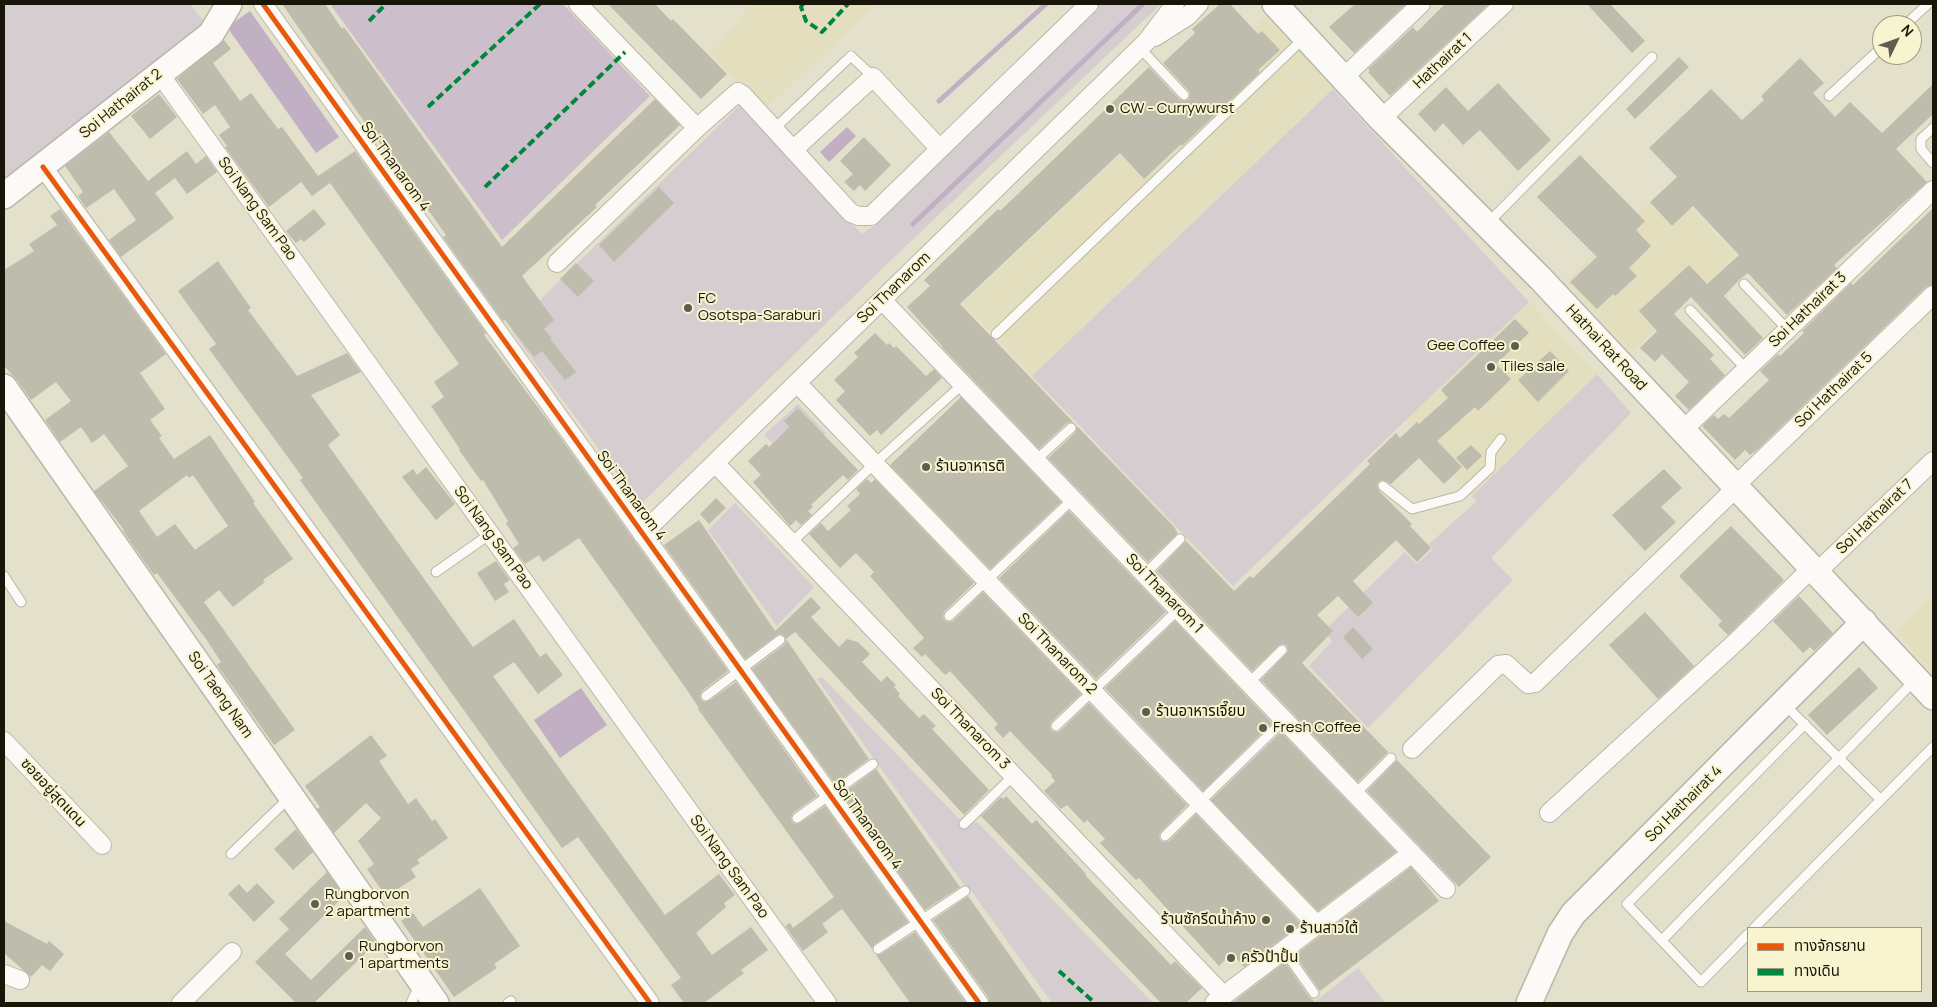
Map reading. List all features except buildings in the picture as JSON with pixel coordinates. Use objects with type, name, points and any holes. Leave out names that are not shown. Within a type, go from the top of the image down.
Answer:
[{"type":"street","name":"Soi Hathairat 2","points":[[4,196],[211,34],[229,4]]},
{"type":"street","name":"Soi Thanarom 4","points":[[263,4],[979,1003]]},
{"type":"street","points":[[578,4],[697,128]]},
{"type":"street","points":[[556,263],[697,128],[738,92],[743,95],[852,213],[859,216],[871,216],[1089,4]]},
{"type":"street","name":"Soi Thanarom","points":[[642,534],[1143,45],[1175,4]]},
{"type":"street","name":"Soi Thanarom","points":[[1143,45],[1188,16],[1199,4]]},
{"type":"street","name":"Hathai Rat Road","points":[[1275,4],[1381,119],[1540,278],[1933,697]]},
{"type":"street","points":[[1343,78],[1421,4]]},
{"type":"street","name":"Hathairat 1","points":[[1381,119],[1504,4]]},
{"type":"street","name":"Soi Nang Sam Pao","points":[[159,73],[827,1003]]},
{"type":"street","points":[[793,150],[873,77],[940,149]]},
{"type":"street","points":[[43,167],[650,1003]]},
{"type":"street","name":"Soi Hathairat 3","points":[[1683,430],[1933,190]]},
{"type":"street","name":"Soi Hathairat 5","points":[[1412,749],[1498,665],[1506,664],[1528,684],[1535,684],[1933,295]]},
{"type":"street","name":"Soi Thanarom 1","points":[[882,300],[1446,889]]},
{"type":"street","name":"Soi Thanarom 2","points":[[797,383],[1317,925]]},
{"type":"street","name":"Soi Taeng Nam","points":[[4,387],[291,796],[416,992],[436,1003]]},
{"type":"street","name":"Soi Hathairat 7","points":[[1550,813],[1933,461]]},
{"type":"street","name":"Soi Thanarom 3","points":[[715,463],[1014,776],[1219,1001]]},
{"type":"street","name":"Soi Hathairat 4","points":[[1529,1003],[1560,934],[1573,914],[1864,622]]},
{"type":"street","name":"ซอยอยู่สุดแดน","points":[[4,741],[102,845]]},
{"type":"street","points":[[1219,1001],[1412,853]]},
{"type":"street","points":[[181,1003],[232,952]]},
{"type":"lane","points":[[1916,15],[1928,4]]},
{"type":"lane","points":[[996,334],[1305,36]]},
{"type":"lane","points":[[1143,45],[1184,95]]},
{"type":"lane","points":[[774,128],[851,56],[873,77]]},
{"type":"lane","points":[[1830,96],[1872,56]]},
{"type":"lane","points":[[1486,225],[1652,57]]},
{"type":"lane","points":[[1933,128],[1921,139],[1921,149],[1933,163]]},
{"type":"lane","points":[[1744,284],[1787,329]]},
{"type":"lane","points":[[1690,310],[1747,370]]},
{"type":"lane","points":[[791,543],[874,463],[963,384]]},
{"type":"lane","points":[[1036,460],[1072,428]]},
{"type":"lane","points":[[1383,486],[1412,509],[1460,496],[1490,468],[1490,452],[1501,439]]},
{"type":"lane","points":[[949,616],[1073,499]]},
{"type":"lane","points":[[436,572],[490,534]]},
{"type":"lane","points":[[1145,574],[1180,539]]},
{"type":"lane","points":[[4,576],[21,602]]},
{"type":"lane","points":[[1056,726],[1179,609]]},
{"type":"lane","points":[[706,696],[780,640]]},
{"type":"lane","points":[[1249,683],[1282,650]]},
{"type":"lane","points":[[1662,940],[1917,679]]},
{"type":"lane","points":[[1784,704],[1881,800]]},
{"type":"lane","points":[[1165,836],[1284,720]]},
{"type":"lane","points":[[1747,935],[1701,982],[1626,904],[1805,724]]},
{"type":"lane","points":[[1755,927],[1933,747]]},
{"type":"lane","points":[[1355,794],[1391,758]]},
{"type":"lane","points":[[797,818],[873,764]]},
{"type":"lane","points":[[964,824],[1014,776]]},
{"type":"lane","points":[[231,854],[291,796]]},
{"type":"lane","points":[[878,949],[965,891]]},
{"type":"lane","points":[[1284,950],[1314,993]]},
{"type":"shaded area","points":[[4,4],[190,4],[206,24],[4,187]]},
{"type":"shaded area","points":[[330,4],[563,4],[650,96],[502,240]]},
{"type":"shaded area","points":[[751,4],[875,4],[763,111],[711,54]]},
{"type":"shaded area","name":"FC Osotspa-Saraburi","points":[[1094,4],[1161,4],[888,263],[640,505],[511,330],[739,106],[862,234],[876,224],[940,149]]},
{"type":"shaded area","points":[[250,11],[339,137],[316,153],[227,27]]},
{"type":"shaded area","points":[[1266,17],[1333,89],[1032,376],[964,303]]},
{"type":"shaded area","points":[[1333,89],[1529,302],[1233,586],[1032,376]]},
{"type":"shaded area","points":[[847,127],[856,136],[829,162],[820,152]]},
{"type":"shaded area","points":[[1669,185],[1735,255],[1674,314],[1631,351],[1566,281]]},
{"type":"shaded area","points":[[1529,302],[1597,374],[1472,496],[1405,420]]},
{"type":"shaded area","points":[[1597,374],[1631,413],[1491,558],[1513,580],[1368,728],[1309,666],[1332,641],[1324,631],[1405,552],[1417,564],[1433,549],[1429,544],[1477,501],[1472,496]]},
{"type":"shaded area","points":[[798,404],[826,433],[823,435],[789,427],[772,443],[764,435]]},
{"type":"shaded area","points":[[735,503],[814,587],[777,626],[708,530]]},
{"type":"shaded area","points":[[1933,596],[1933,672],[1896,632]]},
{"type":"shaded area","points":[[822,677],[964,824],[977,822],[1153,1003],[1052,1003],[967,885],[965,886],[817,679]]},
{"type":"shaded area","points":[[581,688],[607,725],[560,758],[534,720]]},
{"type":"shaded area","points":[[1358,968],[1385,1003],[1313,1003],[1317,1000]]},
{"type":"waterway","points":[[939,101],[1046,4]]},
{"type":"waterway","points":[[913,224],[1143,4]]},
{"type":"marked path","points":[[369,21],[386,4]]},
{"type":"marked path","points":[[428,107],[540,4]]},
{"type":"marked path","points":[[803,4],[801,7],[806,21],[822,32],[848,4]]},
{"type":"marked path","points":[[485,187],[625,52]]},
{"type":"marked path","points":[[1059,971],[1095,1003]]},
{"type":"cycle path","points":[[263,4],[979,1003]]},
{"type":"cycle path","points":[[43,167],[650,1003]]},
{"type":"place","name":"CW - Currywurst","points":[[1110,109]]},
{"type":"place","name":"FC Osotspa-Saraburi","points":[[688,308]]},
{"type":"place","name":"Gee Coffee","points":[[1515,346]]},
{"type":"place","name":"Tiles sale","points":[[1491,367]]},
{"type":"place","name":"ร้านอาหารติ","points":[[926,467]]},
{"type":"place","name":"ร้านอาหารเจี๊ยบ","points":[[1146,712]]},
{"type":"place","name":"Fresh Coffee","points":[[1263,728]]},
{"type":"place","name":"Rungborvon 2 apartment","points":[[315,904]]},
{"type":"place","name":"ร้านซักรีดน้ำค้าง","points":[[1266,920]]},
{"type":"place","name":"ร้านสาวใต้","points":[[1290,929]]},
{"type":"place","name":"Rungborvon 1 apartments","points":[[349,956]]},
{"type":"place","name":"ครัวป้าปั้น","points":[[1231,958]]}]
